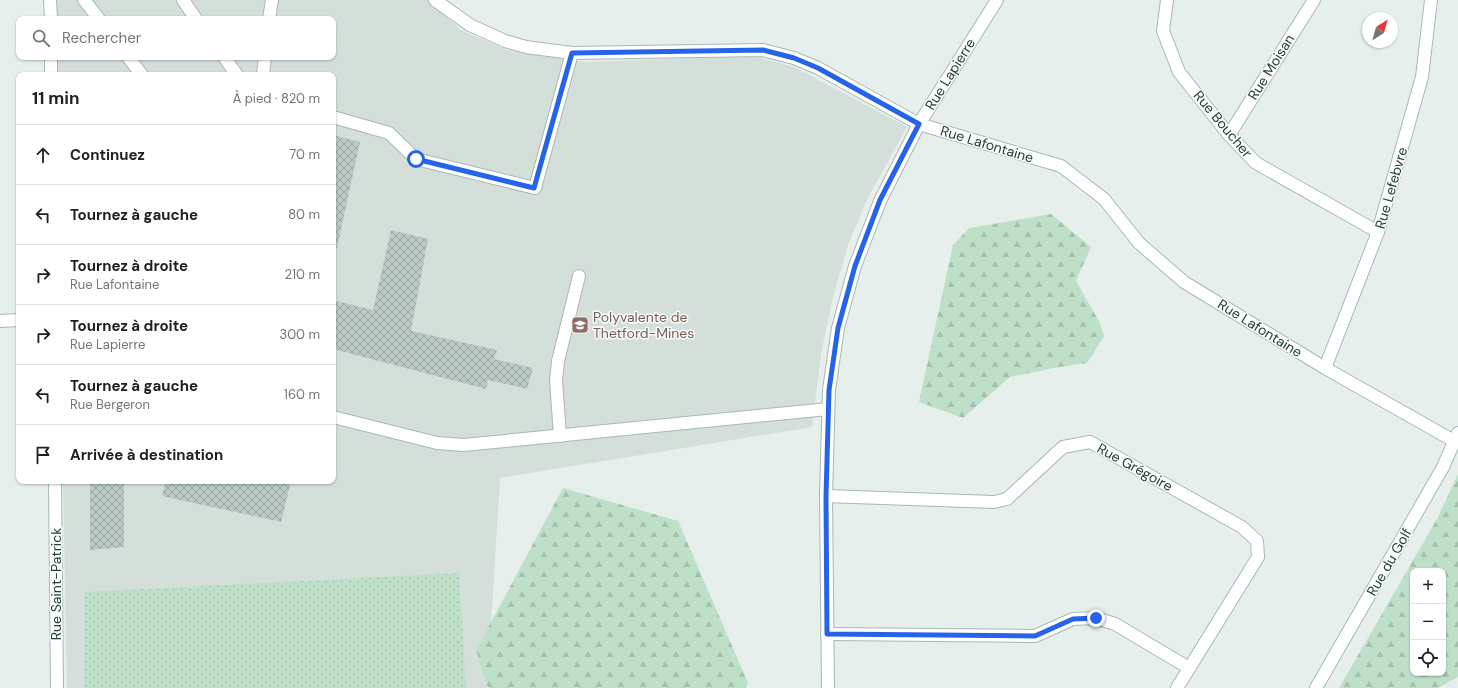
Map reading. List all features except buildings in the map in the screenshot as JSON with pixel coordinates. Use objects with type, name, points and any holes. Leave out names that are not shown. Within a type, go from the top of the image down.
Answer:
[{"type":"street","points":[[50,0],[51,16]]},
{"type":"street","points":[[84,0],[97,16]]},
{"type":"street","points":[[183,0],[194,16]]},
{"type":"street","points":[[269,16],[272,0]]},
{"type":"street","name":"Rue Lafontaine","points":[[435,0],[470,25],[505,41],[526,46],[572,53],[763,50],[794,58],[818,68],[919,124],[1061,166],[1104,199],[1139,243],[1184,282],[1325,368],[1456,437]]},
{"type":"street","name":"Rue Lapierre","points":[[828,688],[826,496],[828,409],[829,390],[838,328],[855,266],[880,200],[919,124],[997,0]]},
{"type":"street","name":"Rue Boucher","points":[[1167,0],[1163,31],[1179,72],[1229,135],[1256,163],[1378,232]]},
{"type":"street","name":"Rue Moisan","points":[[1229,135],[1314,0]]},
{"type":"street","name":"Rue Lefebvre","points":[[1325,368],[1378,232],[1422,77],[1431,0]]},
{"type":"street","points":[[336,118],[389,132],[416,159],[534,188],[572,53]]},
{"type":"street","points":[[51,60],[51,72]]},
{"type":"street","points":[[130,60],[140,72]]},
{"type":"street","points":[[226,60],[235,72]]},
{"type":"street","points":[[263,72],[265,60]]},
{"type":"street","points":[[560,436],[556,380],[558,361],[579,276]]},
{"type":"street","points":[[0,321],[16,320]]},
{"type":"street","points":[[336,418],[437,443],[464,445],[828,409]]},
{"type":"street","name":"Rue du Golf","points":[[1316,688],[1443,467],[1456,437]]},
{"type":"street","name":"Rue Grégoire","points":[[826,496],[994,502],[1007,499],[1063,447],[1090,442],[1242,527],[1257,541],[1258,557],[1177,688]]},
{"type":"street","name":"Rue Saint-Patrick","points":[[55,484],[57,688]]},
{"type":"street","points":[[827,634],[1035,636],[1073,619],[1096,618],[1115,624],[1190,668]]},
{"type":"shaded area","name":"Polyvalente de Thetford-Mines","points":[[53,0],[427,0],[461,30],[509,51],[586,62],[754,56],[794,67],[907,127],[868,198],[849,242],[833,297],[821,354],[812,427],[500,478],[487,688],[67,688],[63,484],[336,484],[336,72],[54,72],[54,60],[336,60],[336,16],[53,16]]},
{"type":"green space","points":[[1051,214],[1091,247],[1076,281],[1100,323],[1104,336],[1087,363],[1010,377],[963,418],[919,402],[953,245],[969,228]]},
{"type":"green space","points":[[1458,474],[1458,677],[1438,688],[1339,688],[1437,519]]},
{"type":"green space","points":[[563,488],[678,521],[748,683],[746,688],[488,688],[476,650]]},
{"type":"green space","points":[[459,573],[466,688],[84,688],[85,592]]},
{"type":"place","name":"Polyvalente de Thetford-Mines","points":[[580,325]]},
{"type":"route","points":[[416,159],[534,188],[572,53],[763,50],[794,58],[818,68],[919,124],[880,200],[855,266],[838,328],[829,390],[826,496],[827,634],[1035,636],[1073,619],[1096,618]]}]
